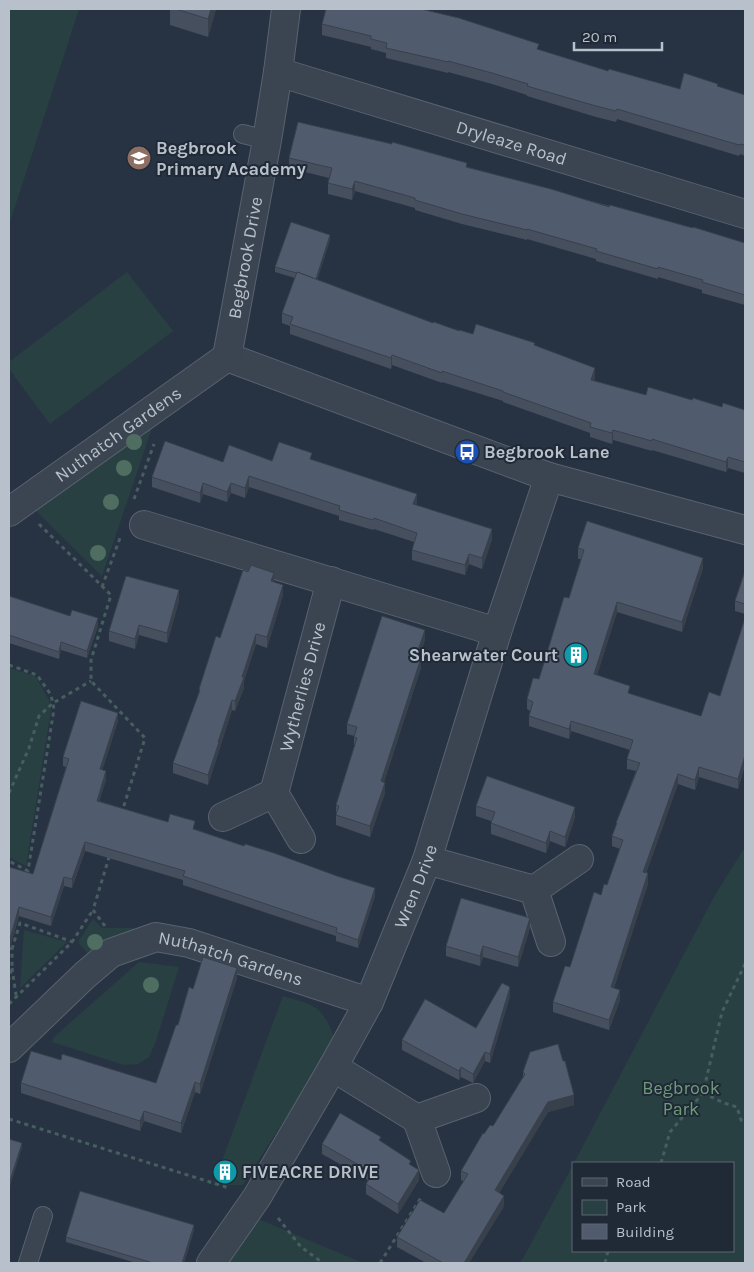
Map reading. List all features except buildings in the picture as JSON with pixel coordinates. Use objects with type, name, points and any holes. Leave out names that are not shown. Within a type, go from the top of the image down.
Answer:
[{"type":"street","name":"Begbrook Drive","points":[[227,357],[255,137],[278,72],[286,9]]},
{"type":"street","name":"Dryleaze Road","points":[[278,72],[745,214]]},
{"type":"street","points":[[227,357],[549,477],[745,530]]},
{"type":"street","name":"Nuthatch Gardens","points":[[14,509],[227,357]]},
{"type":"street","name":"Wren Drive","points":[[211,1263],[256,1197],[334,1067],[369,1002],[427,860],[497,632],[549,477]]},
{"type":"street","points":[[133,521],[497,632]]},
{"type":"street","name":"Wytherlies Drive","points":[[274,793],[331,581]]},
{"type":"street","points":[[223,816],[274,793],[301,839]]},
{"type":"street","points":[[534,890],[579,859]]},
{"type":"street","points":[[427,860],[534,890]]},
{"type":"street","points":[[534,890],[551,942]]},
{"type":"street","name":"Nuthatch Gardens","points":[[9,1048],[111,953],[156,937],[189,944],[369,1002]]},
{"type":"street","points":[[334,1067],[417,1119],[436,1173]]},
{"type":"street","points":[[417,1119],[476,1098]]},
{"type":"lane","points":[[28,1263],[42,1216]]},
{"type":"path","points":[[102,587],[133,521],[155,442]]},
{"type":"path","points":[[14,509],[111,596],[91,660],[91,681],[145,738],[122,814]]},
{"type":"path","points":[[9,664],[37,675],[51,695],[54,708],[27,879]]},
{"type":"path","points":[[9,793],[29,748],[39,716],[53,703],[91,681]]},
{"type":"path","points":[[9,1004],[72,942],[93,910],[110,853]]},
{"type":"path","points":[[9,861],[28,871]]},
{"type":"path","points":[[93,910],[104,926],[113,925]]},
{"type":"path","points":[[9,979],[12,968],[10,949],[20,923],[20,916]]},
{"type":"path","points":[[20,923],[72,942],[95,967]]},
{"type":"path","points":[[661,1162],[670,1132],[703,1093],[722,1012],[745,964]]},
{"type":"path","points":[[703,1093],[724,1103],[736,1106],[740,1120],[745,1122]]},
{"type":"path","points":[[9,1119],[256,1197],[277,1217],[301,1247],[323,1263]]},
{"type":"path","points":[[380,1263],[436,1173]]},
{"type":"green space","points":[[9,9],[79,9],[9,225]]},
{"type":"green space","points":[[127,272],[173,331],[50,424],[9,369],[9,362]]},
{"type":"green space","points":[[155,419],[102,576],[33,508]]},
{"type":"green space","points":[[9,668],[35,676],[49,700],[51,710],[26,866],[9,857]]},
{"type":"green space","name":"Begbrook Park","points":[[745,847],[745,1263],[520,1263],[572,1167],[572,1252],[734,1252],[734,1162],[575,1162],[715,895]]},
{"type":"green space","points":[[93,919],[102,928],[132,928],[139,930],[93,960],[78,942]]},
{"type":"green space","points":[[24,930],[67,942],[20,988]]},
{"type":"green space","points":[[139,962],[179,967],[156,1041],[149,1057],[138,1064],[124,1065],[52,1042],[54,1037]]},
{"type":"green space","points":[[283,996],[308,1004],[320,1011],[333,1034],[327,1053],[243,1185],[213,1185]]},
{"type":"green space","points":[[256,1218],[363,1263],[226,1263]]},
{"type":"place","name":"Begbrook Primary Academy","points":[[139,158]]},
{"type":"place","name":"Begbrook Lane","points":[[467,452]]},
{"type":"place","name":"Shearwater Court","points":[[576,655]]},
{"type":"place","name":"FIVEACRE DRIVE","points":[[225,1172]]}]
